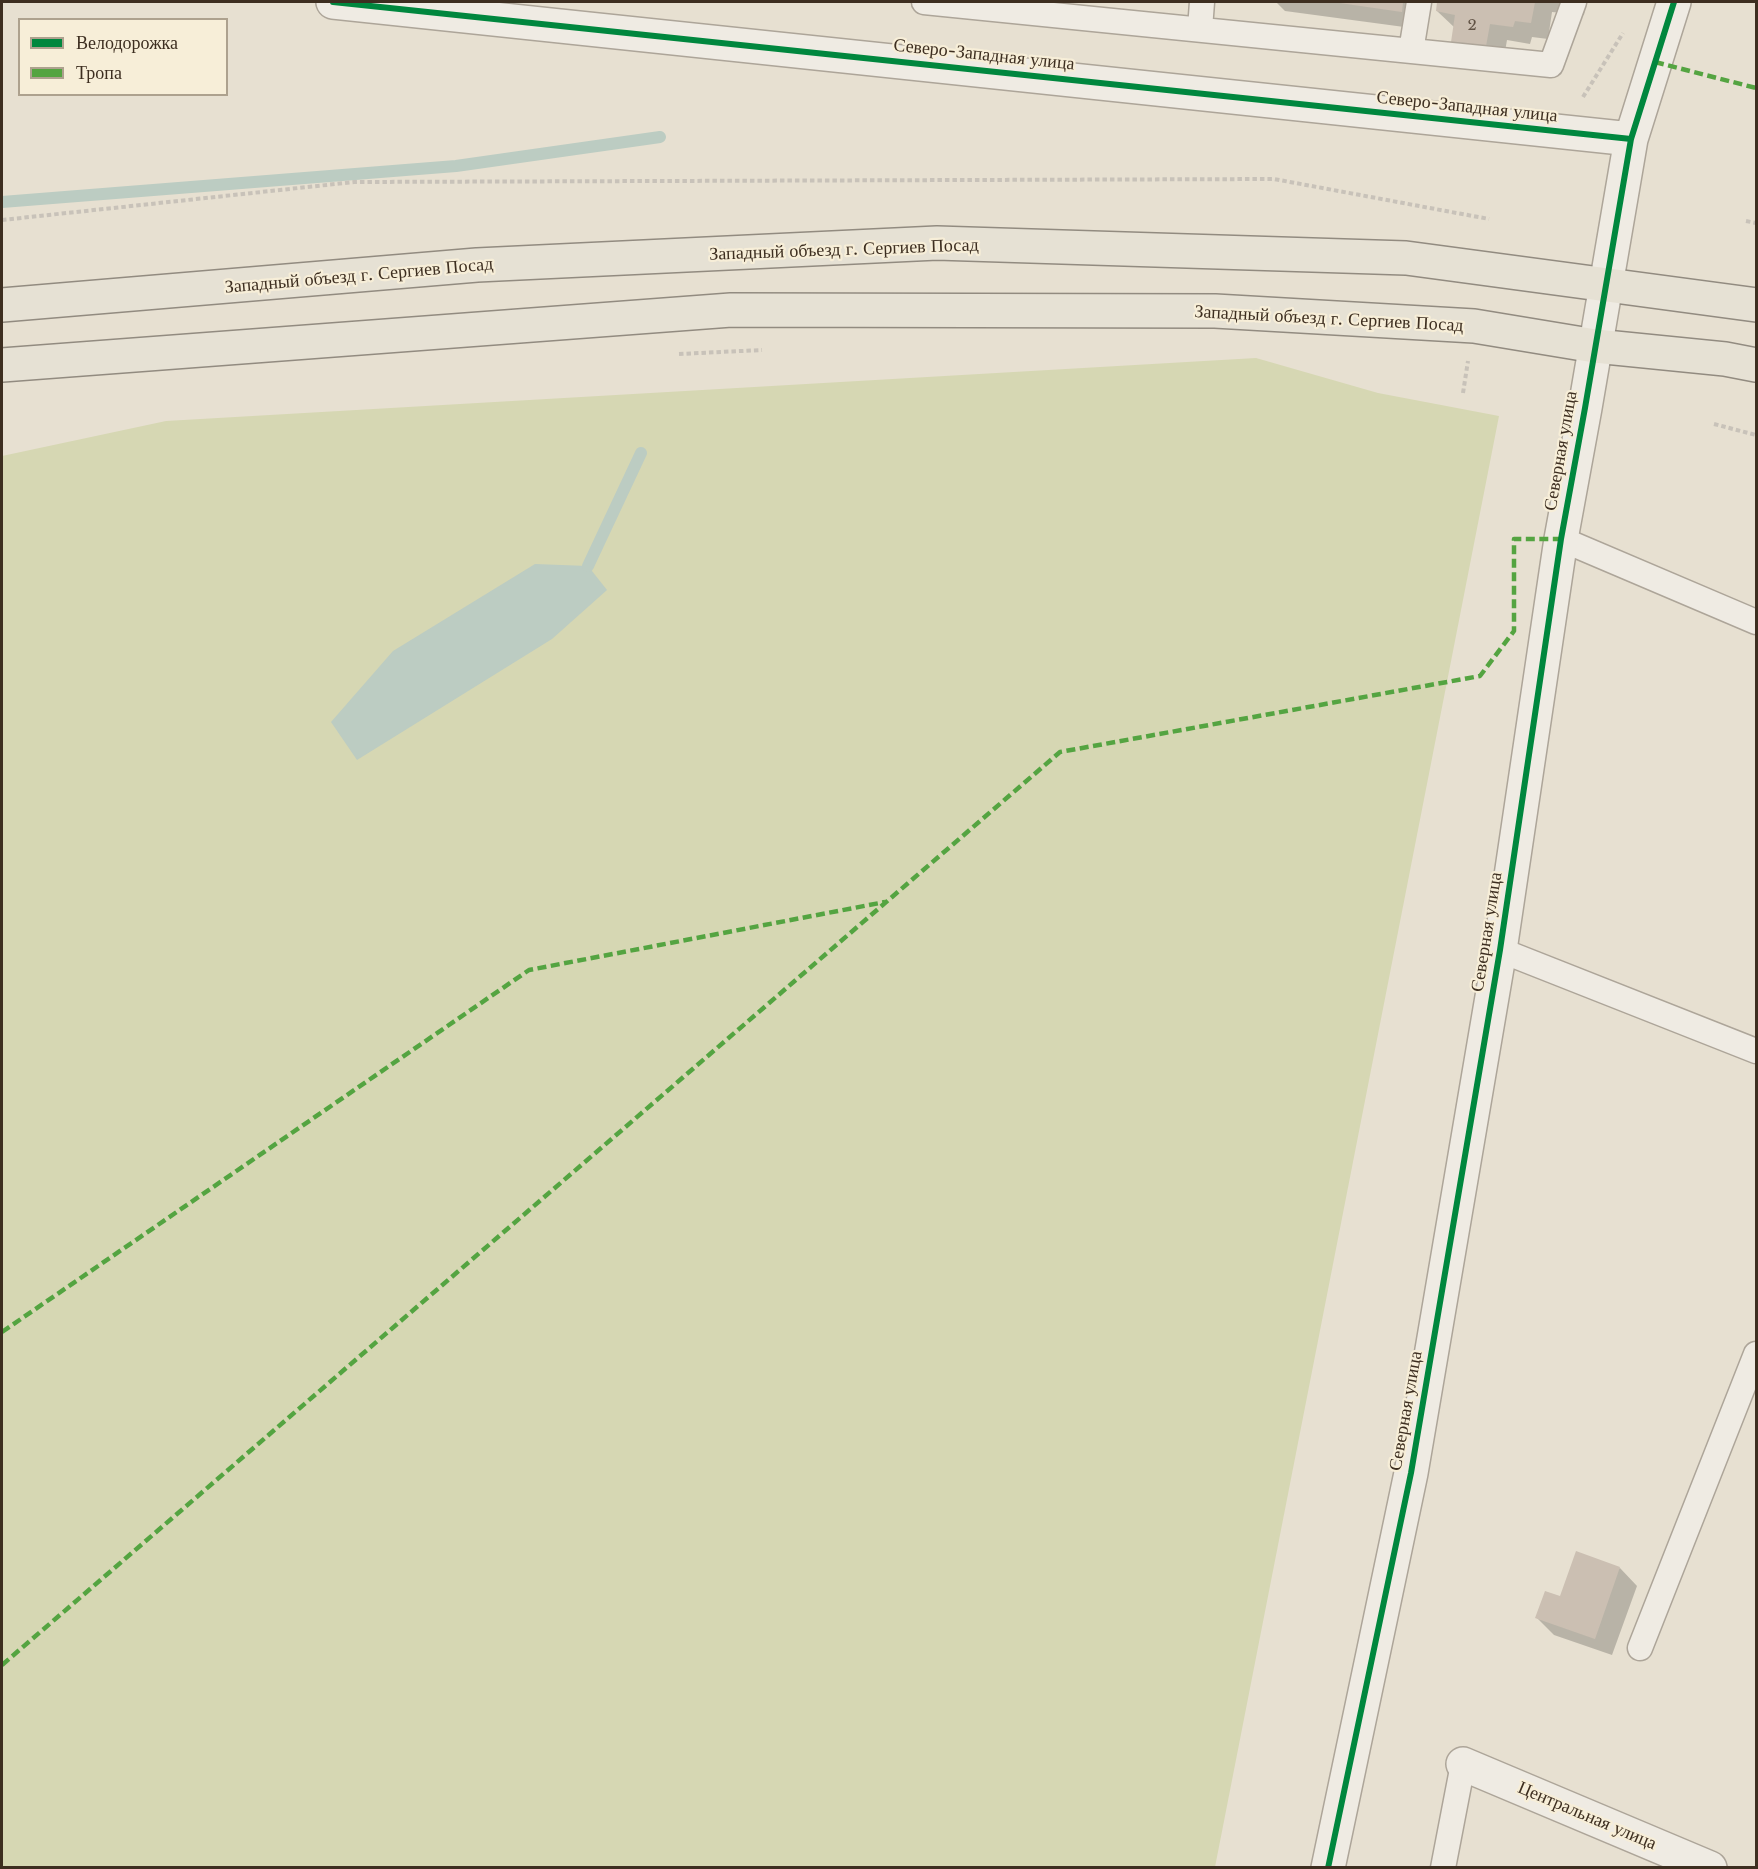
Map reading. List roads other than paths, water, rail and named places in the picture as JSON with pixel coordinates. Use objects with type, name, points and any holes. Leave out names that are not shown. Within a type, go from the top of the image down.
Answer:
[{"type":"main road","name":"Западный объезд г. Сергиев Посад","points":[[2,305],[477,265],[937,243],[1406,258],[1756,305]]},
{"type":"main road","name":"Западный объезд г. Сергиев Посад","points":[[2,365],[731,310],[1215,311],[1474,326],[1595,346],[1725,359],[1756,365]]},
{"type":"street","name":"Северо-Западная улица","points":[[333,2],[1631,139]]},
{"type":"street","name":"Северная улица","points":[[1328,1868],[1411,1473],[1500,950],[1561,539],[1631,139],[1674,2]]},
{"type":"street","name":"Центральная улица","points":[[1463,1764],[1710,1868]]},
{"type":"lane","points":[[924,2],[972,4],[1551,65],[1574,2]]},
{"type":"lane","points":[[1200,29],[1203,2]]},
{"type":"lane","points":[[1411,51],[1419,2]]},
{"type":"lane","points":[[1561,539],[1756,622]]},
{"type":"lane","points":[[1500,950],[1756,1051]]},
{"type":"lane","points":[[1640,1648],[1756,1354]]},
{"type":"lane","points":[[1443,1868],[1463,1764]]},
{"type":"waterway","points":[[2,202],[456,166],[660,137]]},
{"type":"waterway","points":[[588,566],[641,453]]}]
